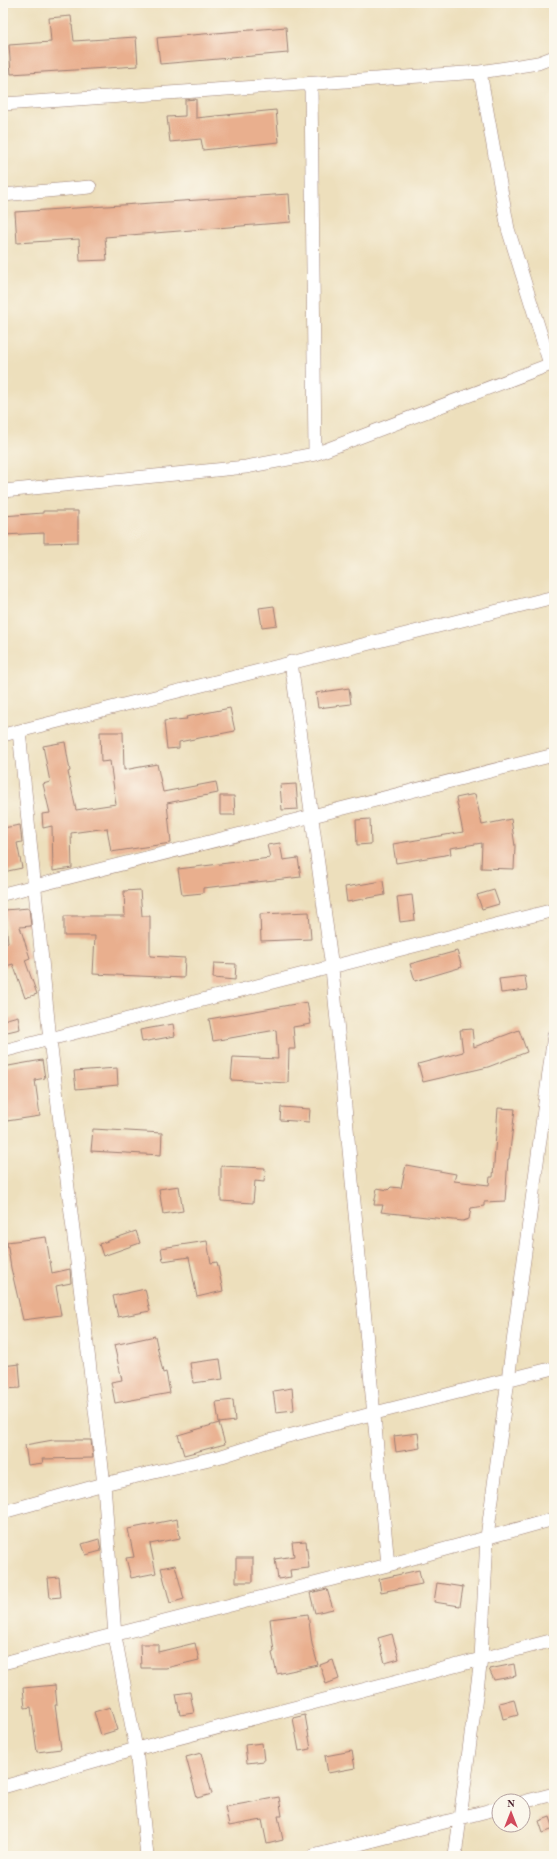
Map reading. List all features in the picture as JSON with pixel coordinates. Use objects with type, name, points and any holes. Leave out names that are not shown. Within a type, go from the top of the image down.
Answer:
[{"type":"street","points":[[3,104],[480,72],[538,63],[554,57]]},
{"type":"street","points":[[3,491],[246,467],[315,454],[552,364],[508,229],[480,72]]},
{"type":"street","points":[[311,84],[315,454]]},
{"type":"street","points":[[3,195],[90,187]]},
{"type":"street","points":[[3,734],[554,596]]},
{"type":"street","points":[[291,662],[332,968],[388,1564]]},
{"type":"street","points":[[19,731],[50,1040],[104,1484],[115,1636],[136,1749],[147,1856]]},
{"type":"street","points":[[3,894],[554,755]]},
{"type":"street","points":[[3,1051],[554,910]]},
{"type":"street","points":[[456,1856],[481,1659],[487,1537],[554,1035]]},
{"type":"street","points":[[3,1512],[104,1484],[222,1456],[269,1441],[375,1413],[508,1381],[554,1368]]},
{"type":"street","points":[[3,1663],[115,1636],[554,1519]]},
{"type":"street","points":[[3,1787],[136,1749],[554,1640]]},
{"type":"street","points":[[531,1800],[554,1794]]},
{"type":"street","points":[[313,1856],[491,1810]]},
{"type":"building","points":[[71,16],[74,41],[136,37],[138,66],[11,74],[9,45],[51,42],[49,18]]},
{"type":"building","points":[[286,27],[288,53],[160,64],[157,38]]},
{"type":"building","points":[[196,99],[196,118],[276,110],[279,142],[203,150],[201,139],[170,142],[167,117],[185,116],[185,100]]},
{"type":"building","points":[[289,194],[291,222],[105,237],[107,260],[80,261],[79,239],[17,243],[15,212]]},
{"type":"building","points":[[43,511],[78,511],[78,542],[44,543],[44,533],[3,535],[3,516],[43,513]]},
{"type":"building","points":[[274,606],[277,625],[262,627],[259,608]]},
{"type":"building","points":[[349,688],[351,704],[318,708],[316,693]]},
{"type":"building","points":[[230,708],[235,731],[179,742],[179,748],[167,749],[164,721],[187,719],[186,717]]},
{"type":"building","points":[[100,732],[123,732],[124,770],[157,764],[163,792],[216,782],[218,793],[167,803],[171,843],[111,852],[107,828],[71,833],[72,868],[53,871],[52,826],[43,828],[42,814],[50,813],[43,784],[50,782],[43,746],[65,742],[70,771],[68,772],[76,810],[116,804],[110,761],[101,762]]},
{"type":"building","points":[[296,784],[298,809],[282,810],[280,785]]},
{"type":"building","points":[[475,794],[482,825],[511,819],[515,846],[514,869],[481,868],[482,843],[450,848],[451,854],[396,863],[393,844],[463,832],[456,798]]},
{"type":"building","points":[[220,796],[234,796],[235,815],[220,815]]},
{"type":"building","points":[[370,819],[371,844],[357,845],[356,820]]},
{"type":"building","points":[[20,825],[22,842],[17,843],[22,868],[3,872],[3,828]]},
{"type":"building","points":[[280,843],[283,860],[298,858],[301,877],[203,888],[203,893],[182,895],[178,869],[270,858],[267,845]]},
{"type":"building","points":[[383,881],[385,895],[347,902],[345,887]]},
{"type":"building","points":[[140,890],[142,916],[150,916],[150,956],[185,958],[184,978],[93,974],[95,936],[64,936],[64,916],[125,916],[124,891]]},
{"type":"building","points":[[494,890],[499,904],[482,909],[477,895]]},
{"type":"building","points":[[412,895],[415,920],[400,922],[397,897]]},
{"type":"building","points":[[29,908],[31,926],[20,927],[30,958],[25,960],[37,994],[25,998],[13,964],[3,967],[3,945],[8,943],[5,910]]},
{"type":"building","points":[[309,912],[311,939],[261,941],[260,914]]},
{"type":"building","points":[[457,951],[462,967],[415,981],[410,964]]},
{"type":"building","points":[[214,963],[236,964],[235,980],[213,978]]},
{"type":"building","points":[[525,976],[527,990],[501,993],[499,979]]},
{"type":"building","points":[[307,1002],[311,1024],[293,1027],[295,1049],[289,1049],[288,1083],[231,1080],[233,1057],[278,1059],[276,1030],[213,1041],[209,1019]]},
{"type":"building","points":[[18,1016],[20,1029],[3,1033],[3,1020]]},
{"type":"building","points":[[173,1024],[175,1036],[142,1042],[140,1030]]},
{"type":"building","points":[[472,1029],[474,1047],[519,1030],[527,1052],[488,1067],[423,1082],[418,1064],[463,1052],[460,1030]]},
{"type":"building","points":[[42,1060],[45,1078],[35,1080],[40,1116],[7,1121],[3,1093],[3,1067]]},
{"type":"building","points":[[117,1068],[118,1085],[76,1089],[74,1071]]},
{"type":"building","points":[[281,1107],[310,1109],[309,1122],[280,1120]]},
{"type":"building","points":[[498,1108],[515,1109],[508,1159],[505,1201],[484,1202],[484,1206],[471,1208],[469,1219],[463,1221],[381,1212],[383,1205],[374,1205],[377,1188],[388,1190],[391,1187],[401,1188],[406,1165],[456,1174],[454,1181],[489,1185],[490,1177],[493,1177]]},
{"type":"building","points":[[93,1129],[162,1133],[161,1155],[91,1151]]},
{"type":"building","points":[[221,1166],[265,1168],[264,1182],[255,1181],[253,1203],[221,1201]]},
{"type":"building","points":[[179,1186],[183,1211],[163,1214],[159,1189]]},
{"type":"building","points":[[136,1231],[140,1243],[103,1256],[99,1244]]},
{"type":"building","points":[[46,1237],[52,1273],[70,1269],[71,1283],[56,1286],[61,1315],[23,1320],[11,1268],[7,1242]]},
{"type":"building","points":[[207,1241],[211,1263],[217,1262],[223,1291],[197,1297],[189,1257],[163,1261],[161,1248]]},
{"type":"building","points":[[145,1289],[150,1311],[118,1317],[113,1296]]},
{"type":"building","points":[[155,1336],[163,1373],[166,1372],[170,1393],[115,1403],[111,1382],[122,1380],[114,1345]]},
{"type":"building","points":[[220,1359],[223,1379],[193,1383],[190,1363]]},
{"type":"building","points":[[19,1364],[21,1388],[3,1389],[3,1366]]},
{"type":"building","points":[[292,1388],[294,1410],[276,1412],[273,1391]]},
{"type":"building","points":[[233,1400],[235,1421],[219,1423],[216,1402]]},
{"type":"building","points":[[219,1423],[225,1444],[184,1455],[178,1435]]},
{"type":"building","points":[[418,1433],[420,1448],[396,1452],[394,1436]]},
{"type":"building","points":[[53,1440],[91,1440],[93,1458],[42,1459],[43,1463],[28,1465],[25,1445]]},
{"type":"building","points":[[177,1519],[180,1538],[150,1544],[156,1573],[131,1578],[126,1558],[134,1557],[128,1529]]},
{"type":"building","points":[[99,1539],[101,1551],[86,1555],[82,1544]]},
{"type":"building","points":[[306,1541],[309,1568],[290,1570],[291,1577],[278,1579],[275,1559],[294,1556],[292,1542]]},
{"type":"building","points":[[236,1558],[253,1558],[253,1582],[236,1582]]},
{"type":"building","points":[[175,1565],[184,1599],[170,1603],[161,1568]]},
{"type":"building","points":[[419,1570],[422,1584],[381,1592],[379,1579]]},
{"type":"building","points":[[59,1577],[61,1597],[50,1598],[48,1578]]},
{"type":"building","points":[[437,1583],[463,1587],[460,1606],[434,1602]]},
{"type":"building","points":[[327,1589],[333,1609],[315,1613],[310,1593]]},
{"type":"building","points":[[308,1614],[312,1644],[318,1665],[277,1674],[272,1653],[274,1652],[270,1619]]},
{"type":"building","points":[[392,1634],[399,1659],[385,1663],[378,1638]]},
{"type":"building","points":[[195,1643],[199,1660],[166,1668],[141,1668],[140,1644],[158,1644],[158,1652]]},
{"type":"building","points":[[333,1660],[339,1679],[326,1684],[320,1665]]},
{"type":"building","points":[[514,1664],[516,1676],[494,1680],[489,1669]]},
{"type":"building","points":[[55,1685],[57,1705],[55,1705],[61,1749],[37,1752],[31,1707],[25,1708],[23,1688]]},
{"type":"building","points":[[190,1692],[194,1713],[180,1715],[176,1694]]},
{"type":"building","points":[[514,1699],[518,1715],[503,1719],[499,1703]]},
{"type":"building","points":[[110,1707],[117,1730],[101,1735],[94,1712]]},
{"type":"building","points":[[305,1715],[311,1749],[299,1751],[293,1718]]},
{"type":"building","points":[[262,1743],[264,1761],[247,1763],[245,1745]]},
{"type":"building","points":[[352,1751],[355,1768],[328,1773],[325,1756]]},
{"type":"building","points":[[201,1753],[212,1794],[197,1798],[186,1757]]},
{"type":"building","points":[[279,1797],[282,1816],[278,1816],[283,1840],[267,1844],[262,1820],[229,1826],[225,1807]]},
{"type":"building","points":[[550,1817],[554,1829],[543,1833],[539,1821]]}]
